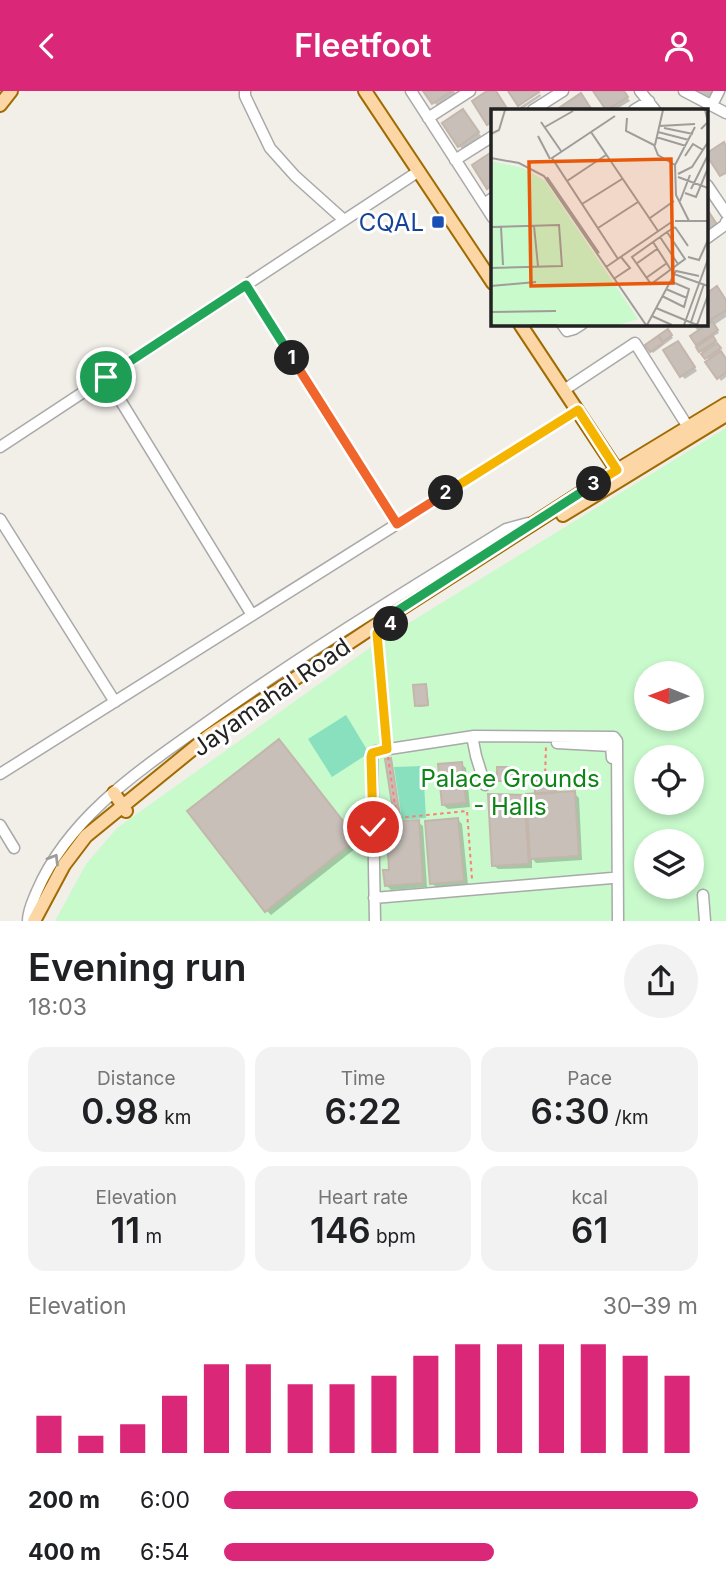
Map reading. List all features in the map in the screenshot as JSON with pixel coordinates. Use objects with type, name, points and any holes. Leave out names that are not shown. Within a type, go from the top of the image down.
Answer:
[{"type":"main road","points":[[0,105],[11,91]]},
{"type":"main road","points":[[365,91],[491,280]]},
{"type":"main road","points":[[521,325],[620,474]]},
{"type":"main road","name":"Jayamahal Road","points":[[393,612],[620,474],[726,404]]},
{"type":"main road","name":"Jayamahal Road","points":[[35,919],[86,845],[124,808],[212,743],[371,634],[393,612],[540,521],[726,415]]},
{"type":"main road","points":[[114,793],[124,808]]},
{"type":"street","points":[[245,91],[270,148],[295,176],[344,220]]},
{"type":"street","points":[[411,91],[456,160],[489,201]]},
{"type":"street","points":[[428,118],[470,91]]},
{"type":"street","points":[[535,109],[563,91]]},
{"type":"street","points":[[640,91],[652,106]]},
{"type":"street","points":[[684,91],[726,113]]},
{"type":"street","points":[[712,105],[719,91]]},
{"type":"street","points":[[456,160],[491,137]]},
{"type":"street","points":[[0,447],[419,171]]},
{"type":"street","points":[[708,186],[726,213]]},
{"type":"street","points":[[708,236],[726,222]]},
{"type":"street","points":[[246,285],[397,524]]},
{"type":"street","points":[[563,325],[567,331],[580,325]]},
{"type":"street","points":[[564,390],[635,343],[688,427]]},
{"type":"street","points":[[106,377],[252,615]]},
{"type":"street","points":[[0,774],[578,410]]},
{"type":"street","points":[[0,519],[115,702]]},
{"type":"street","points":[[35,919],[42,880],[64,843],[114,793],[152,761],[255,688],[393,612]]},
{"type":"street","points":[[371,634],[387,749]]},
{"type":"street","points":[[375,921],[372,753],[474,736],[573,740],[611,746],[611,921]]},
{"type":"street","points":[[459,738],[473,741],[519,739],[546,743],[614,737],[617,741],[618,921]]},
{"type":"street","points":[[473,741],[485,785]]},
{"type":"street","points":[[0,825],[14,848]]},
{"type":"street","points":[[374,898],[612,878]]},
{"type":"street","points":[[703,899],[705,921]]},
{"type":"path","points":[[545,779],[546,743]]},
{"type":"path","points":[[387,749],[397,818],[467,811],[472,891]]},
{"type":"green space","name":"Palace Grounds - Halls","points":[[726,428],[726,921],[55,921],[86,864],[117,828],[378,642]]},
{"type":"green space","points":[[346,715],[369,753],[332,777],[308,739]]},
{"type":"green space","points":[[423,766],[426,818],[402,820],[394,767]]},
{"type":"building","points":[[423,91],[452,91],[432,104]]},
{"type":"building","points":[[487,91],[496,91],[507,109],[491,109],[491,122],[487,125],[472,101]]},
{"type":"building","points":[[508,91],[538,91],[539,92],[518,106]]},
{"type":"building","points":[[593,91],[624,91],[628,97],[605,109]]},
{"type":"building","points":[[581,93],[591,109],[560,109]]},
{"type":"building","points":[[463,109],[479,132],[458,147],[442,123]]},
{"type":"building","points":[[724,142],[726,173],[720,176],[708,158],[708,152]]},
{"type":"building","points":[[491,152],[491,186],[487,189],[472,165]]},
{"type":"building","points":[[708,211],[718,226],[708,232]]},
{"type":"building","points":[[717,286],[726,300],[726,310],[710,320],[708,318],[708,292]]},
{"type":"building","points":[[712,321],[718,330],[696,345],[690,336]]},
{"type":"building","points":[[668,329],[672,335],[663,342],[659,335]]},
{"type":"building","points":[[658,336],[663,343],[650,352],[645,345]]},
{"type":"building","points":[[713,336],[716,341],[699,352],[696,347]]},
{"type":"building","points":[[678,341],[695,367],[680,377],[663,350]]},
{"type":"building","points":[[717,343],[721,348],[705,359],[701,354]]},
{"type":"building","points":[[721,351],[726,359],[726,372],[717,379],[705,362]]},
{"type":"building","points":[[426,684],[428,705],[415,706],[413,685]]},
{"type":"building","points":[[279,739],[357,839],[265,912],[187,811]]},
{"type":"building","points":[[391,758],[400,816],[394,817],[385,759]]},
{"type":"building","points":[[462,762],[466,803],[442,805],[438,764]]},
{"type":"building","points":[[497,767],[511,767],[511,781],[497,781]]},
{"type":"building","points":[[555,779],[556,793],[535,794],[534,780]]},
{"type":"building","points":[[575,791],[579,856],[530,859],[526,794]]},
{"type":"building","points":[[488,794],[524,795],[529,864],[492,866]]},
{"type":"building","points":[[458,818],[464,881],[430,884],[425,821]]},
{"type":"building","points":[[419,820],[423,883],[385,886],[383,870],[389,870],[386,822]]},
{"type":"place","name":"CQAL","points":[[438,222]]},
{"type":"route","points":[[106,377],[246,285],[397,524],[578,410],[617,470],[394,613],[398,620],[377,633],[387,749],[376,751],[371,757],[373,827]]}]
